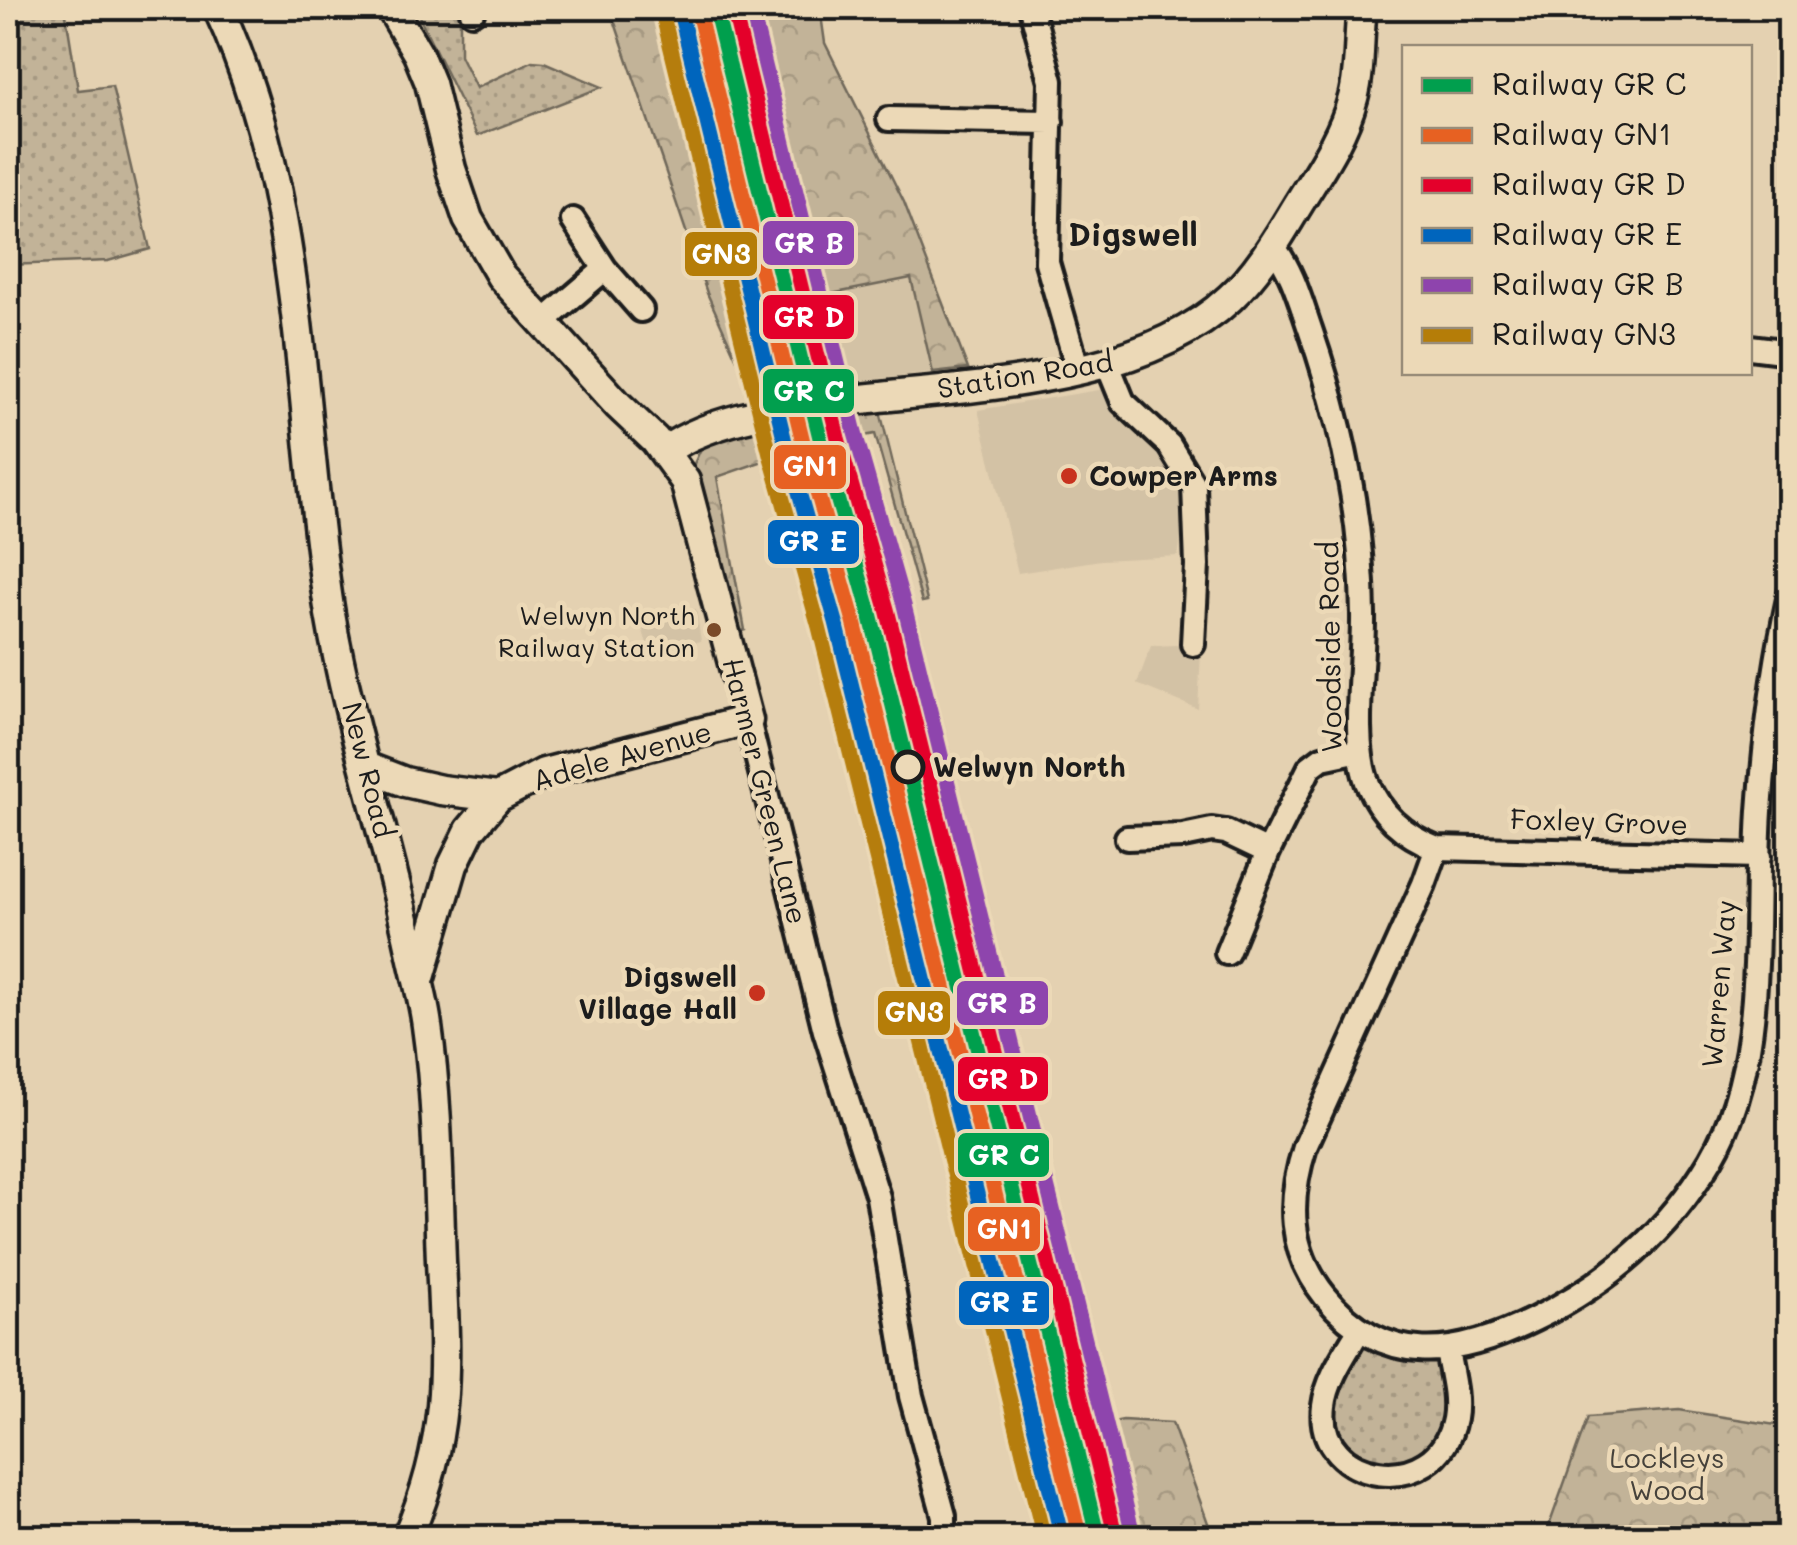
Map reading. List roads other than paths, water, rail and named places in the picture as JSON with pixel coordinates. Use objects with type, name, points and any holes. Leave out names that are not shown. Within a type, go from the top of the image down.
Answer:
[{"type":"street","name":"New Road","points":[[218,8],[248,87],[279,199],[293,278],[330,614],[427,1026],[445,1384],[439,1443],[427,1489],[406,1538]]},
{"type":"street","name":"Harmer Green Lane","points":[[391,8],[430,83],[468,219],[500,276],[618,406],[665,451],[685,480],[825,1031],[878,1197],[911,1396],[944,1516],[944,1538]]},
{"type":"street","points":[[1031,8],[1051,81],[1048,262],[1078,370]]},
{"type":"street","name":"Station Road","points":[[665,451],[688,436],[762,415],[1107,363],[1159,344],[1206,318],[1249,278],[1273,246],[1343,128],[1354,96],[1362,8]]},
{"type":"street","points":[[889,119],[1051,122]]},
{"type":"street","points":[[573,220],[606,269],[641,310]]},
{"type":"street","name":"Woodside Road","points":[[1273,246],[1298,292],[1332,394],[1350,469],[1360,539],[1360,750],[1367,781],[1386,813],[1415,840],[1437,848]]},
{"type":"street","points":[[543,322],[606,269]]},
{"type":"street","points":[[1752,347],[1790,352]]},
{"type":"street","points":[[1107,363],[1123,402],[1168,445],[1194,486],[1197,565],[1193,644]]},
{"type":"street","name":"Warren Way","points":[[1437,848],[1305,1146],[1296,1174],[1292,1224],[1298,1248],[1319,1289],[1359,1330],[1402,1347],[1447,1351],[1499,1337],[1591,1289],[1622,1267],[1686,1199],[1713,1156],[1730,1118],[1743,1073],[1751,1021],[1773,674],[1790,594]]},
{"type":"street","name":"Adele Avenue","points":[[418,983],[454,864],[470,830],[498,797],[544,773],[748,720]]},
{"type":"street","points":[[1227,953],[1268,852],[1310,767],[1322,758],[1360,750]]},
{"type":"street","name":"Adele Avenue","points":[[366,767],[406,782],[498,797]]},
{"type":"street","points":[[1127,838],[1183,836],[1212,830],[1226,832],[1268,852]]},
{"type":"street","name":"Foxley Grove","points":[[1437,848],[1759,856]]},
{"type":"street","points":[[1359,1330],[1331,1379],[1323,1421],[1341,1454],[1377,1475],[1416,1470],[1434,1458],[1447,1440],[1454,1420],[1455,1394],[1447,1351]]},
{"type":"rail line","name":"GN1","points":[[698,12],[804,446],[853,618],[1080,1538]]},
{"type":"rail line","name":"GN3","points":[[664,20],[1044,1538]]},
{"type":"place","name":"Cowper Arms","points":[[1069,476]]},
{"type":"place","name":"Welwyn North Railway Station","points":[[714,630]]},
{"type":"place","name":"Welwyn North","points":[[908,767]]},
{"type":"place","name":"Digswell Village Hall","points":[[757,993]]},
{"type":"district","name":"Digswell","points":[[1133,235]]},
{"type":"park label","name":"Lockleys Wood","points":[[1667,1474]]}]
